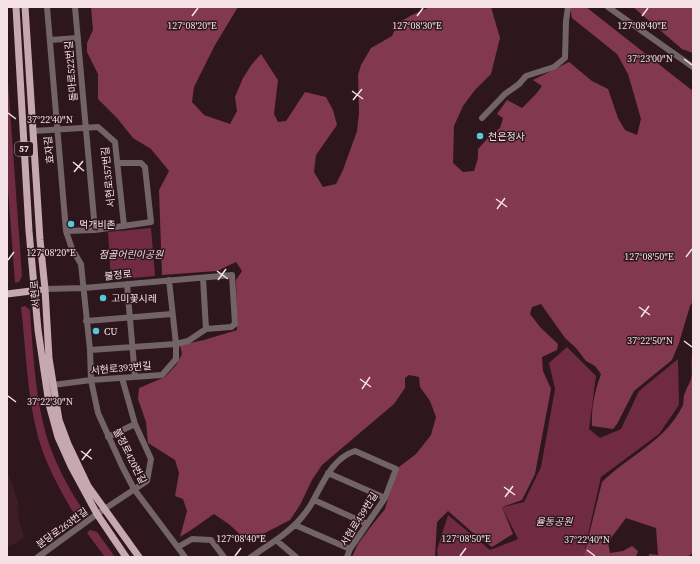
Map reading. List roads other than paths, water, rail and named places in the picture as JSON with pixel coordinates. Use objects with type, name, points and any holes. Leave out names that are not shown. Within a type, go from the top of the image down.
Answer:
[{"type":"main road","name":"서현로","points":[[16,7],[29,231],[49,404],[55,426],[68,461],[97,514],[126,557]]},
{"type":"main road","name":"서현로","points":[[24,7],[49,358],[59,420],[68,444],[88,486],[139,557]]},
{"type":"main road","name":"불정로","points":[[7,294],[45,289]]},
{"type":"street","name":"효자길","points":[[47,7],[66,231],[72,249],[81,264],[84,288]]},
{"type":"street","name":"돌마로522번길","points":[[75,7],[96,230]]},
{"type":"street","points":[[482,118],[505,94],[519,84],[526,76],[554,66],[565,58],[568,7]]},
{"type":"street","points":[[608,7],[693,67]]},
{"type":"street","points":[[50,40],[78,38]]},
{"type":"street","name":"서현로357번길","points":[[33,130],[98,127],[115,142],[124,226]]},
{"type":"street","points":[[66,231],[96,230],[151,222],[145,166],[141,163],[117,163]]},
{"type":"street","name":"불정로","points":[[45,289],[84,288],[232,275],[235,324],[231,327],[206,329]]},
{"type":"street","points":[[90,350],[176,344],[188,341],[206,329],[203,278]]},
{"type":"street","name":"서현로393번길","points":[[53,385],[91,380],[162,375],[176,359],[176,344],[169,280]]},
{"type":"street","points":[[127,284],[135,377]]},
{"type":"street","name":"불정로420번길","points":[[84,288],[90,350],[91,380],[98,413],[108,437],[134,489],[185,557]]},
{"type":"street","points":[[86,321],[172,314]]},
{"type":"street","name":"분당로263번길","points":[[38,557],[104,509],[147,481],[151,459],[135,424],[122,378]]},
{"type":"street","points":[[108,437],[135,424]]},
{"type":"street","name":"서현로439번길","points":[[328,473],[342,459],[355,451],[396,469],[385,498],[350,549],[347,557]]},
{"type":"street","points":[[251,557],[259,555],[295,524],[314,500],[328,473],[385,498]]},
{"type":"street","points":[[314,500],[367,524]]},
{"type":"street","points":[[295,524],[350,549]]},
{"type":"street","points":[[178,547],[192,539],[211,540],[224,557]]},
{"type":"street","points":[[276,540],[296,557]]},
{"type":"place","name":"천은정사","points":[[480,136]]},
{"type":"place","name":"먹개비촌","points":[[71,224]]},
{"type":"place","name":"고미꽃시레","points":[[103,298]]},
{"type":"place","name":"CU","points":[[96,331]]},
{"type":"park label","name":"점골어린이공원","points":[[131,254]]},
{"type":"park label","name":"율동공원","points":[[554,521]]}]
